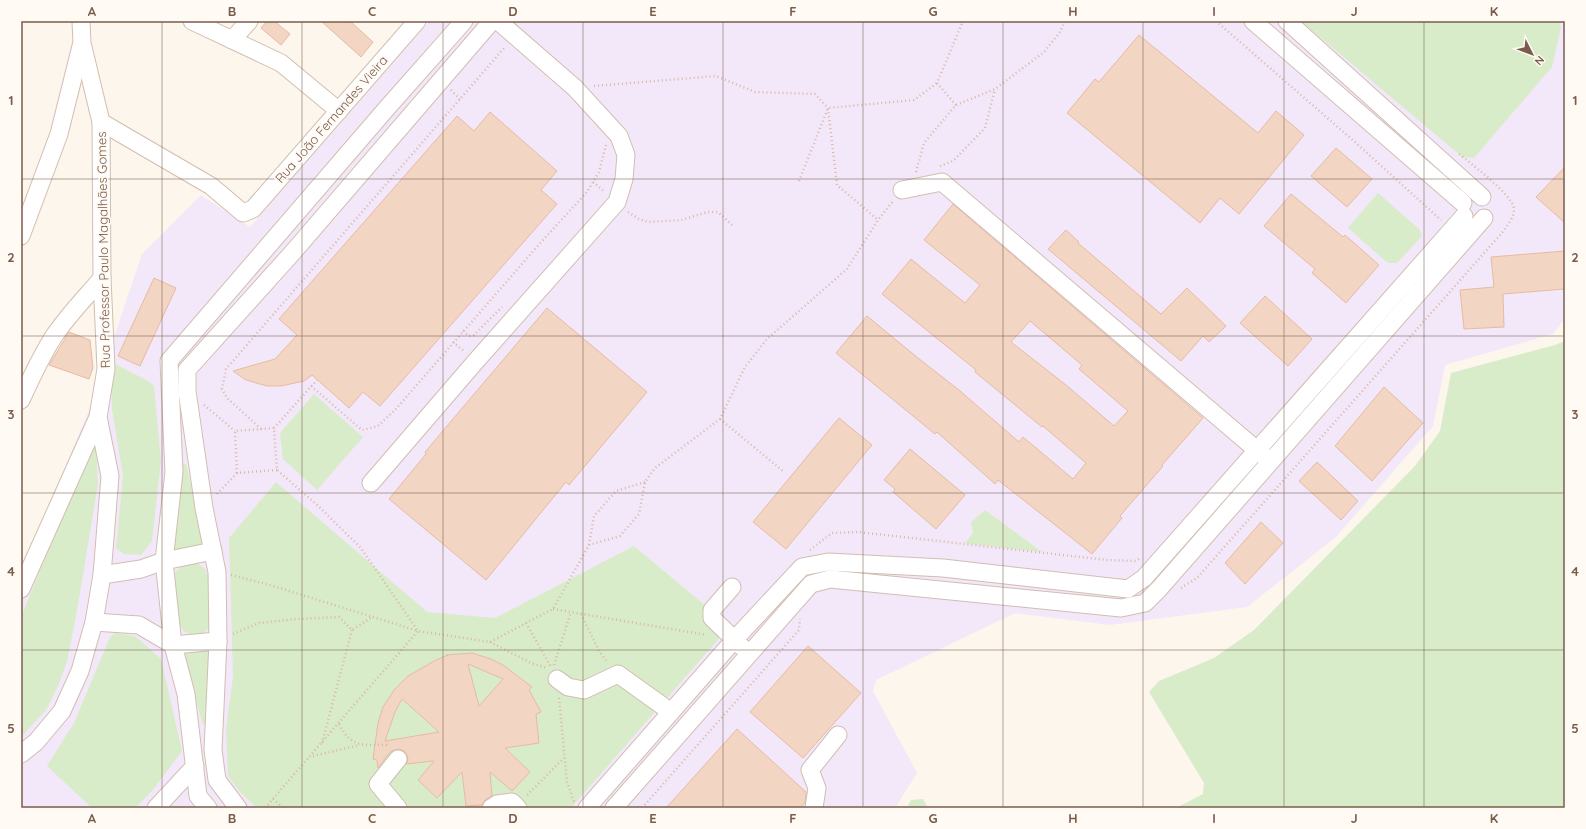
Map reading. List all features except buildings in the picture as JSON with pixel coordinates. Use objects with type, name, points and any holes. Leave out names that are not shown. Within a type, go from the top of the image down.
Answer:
[{"type":"street","name":"Rua Professor Paulo Magalhães Gomes","points":[[21,754],[36,742],[62,711],[80,671],[94,622],[102,575],[110,476],[98,417],[106,369],[102,278],[101,122],[82,43],[81,21]]},
{"type":"street","points":[[192,21],[281,62],[339,111]]},
{"type":"street","points":[[232,40],[249,21]]},
{"type":"street","name":"Rua João Fernandes Vieira","points":[[101,122],[211,186],[243,213],[253,209],[417,21]]},
{"type":"street","points":[[208,808],[198,796],[186,694],[173,645],[164,561],[174,472],[169,361],[464,21]]},
{"type":"street","points":[[238,808],[217,780],[213,750],[218,641],[217,572],[204,508],[187,391],[187,370],[294,251],[492,21]]},
{"type":"street","points":[[371,483],[476,360],[617,202],[624,179],[626,155],[619,136],[575,88],[498,21]]},
{"type":"street","points":[[1253,21],[1463,209],[1467,219],[1476,221],[1484,218]]},
{"type":"street","points":[[604,789],[620,806],[749,654],[811,584],[830,579],[1121,608],[1145,603],[1159,589],[1484,218],[1488,211],[1485,200],[1482,197],[1287,21]]},
{"type":"street","points":[[21,236],[59,134],[82,43]]},
{"type":"street","points":[[387,108],[403,123]]},
{"type":"street","points":[[902,190],[942,182],[1270,461]]},
{"type":"street","points":[[586,808],[735,639],[802,567],[828,562],[943,568],[1128,589],[1144,578],[1257,450],[1463,209],[1467,198],[1473,195],[1482,197]]},
{"type":"street","points":[[278,236],[294,251]]},
{"type":"street","points":[[21,400],[54,335],[102,278]]},
{"type":"street","points":[[21,589],[98,417]]},
{"type":"street","points":[[102,575],[141,569],[164,561],[213,552]]},
{"type":"street","points":[[940,590],[943,568]]},
{"type":"street","points":[[732,587],[712,610],[712,618],[749,654]]},
{"type":"street","points":[[94,622],[140,625],[173,645],[218,641]]},
{"type":"street","points":[[555,674],[568,687],[584,690],[618,674],[671,712]]},
{"type":"street","points":[[814,808],[817,788],[810,770],[838,735]]},
{"type":"street","points":[[398,758],[378,784],[398,808]]},
{"type":"street","points":[[156,808],[195,766]]},
{"type":"street","points":[[491,808],[497,804],[512,802],[517,807]]},
{"type":"path","points":[[828,108],[914,100],[937,83],[963,21]]},
{"type":"path","points":[[922,172],[915,174],[924,142],[956,105],[995,89],[1044,52],[1060,32],[1065,21]]},
{"type":"path","points":[[1216,21],[1442,219],[1437,225]]},
{"type":"path","points":[[261,429],[228,398],[222,389],[226,369],[506,46]]},
{"type":"path","points":[[575,88],[716,76],[755,92],[815,94],[828,108],[837,185],[878,220]]},
{"type":"path","points":[[937,83],[956,105]]},
{"type":"path","points":[[934,168],[953,161],[985,128],[995,89]]},
{"type":"path","points":[[799,181],[828,108]]},
{"type":"path","points":[[311,386],[362,430],[378,426],[395,410],[542,241],[587,192],[599,172],[607,141]]},
{"type":"path","points":[[1180,588],[1198,578],[1501,234],[1512,218],[1514,210],[1512,203],[1505,193],[1457,152]]},
{"type":"path","points":[[589,545],[620,536],[639,514],[645,482],[655,468],[720,419],[745,367],[767,339],[847,269],[878,220],[902,190]]},
{"type":"path","points":[[617,202],[629,214],[648,222],[681,220],[703,213],[718,212],[732,225]]},
{"type":"path","points":[[187,391],[235,431],[274,428],[317,380]]},
{"type":"path","points":[[720,419],[784,472]]},
{"type":"path","points":[[274,428],[277,470],[317,505],[361,548],[418,631]]},
{"type":"path","points":[[235,431],[237,473]]},
{"type":"path","points":[[204,508],[237,473],[277,470]]},
{"type":"path","points":[[490,642],[553,609],[589,545],[594,516],[616,491],[645,482]]},
{"type":"path","points":[[809,551],[814,545],[832,533],[858,532],[1107,560],[1136,561],[1142,557]]},
{"type":"path","points":[[217,572],[273,586],[418,631],[490,642],[555,674]]},
{"type":"path","points":[[553,609],[712,635]]},
{"type":"path","points":[[555,674],[571,612]]},
{"type":"path","points":[[642,808],[799,630],[801,613]]},
{"type":"path","points":[[581,614],[599,651],[618,674]]},
{"type":"path","points":[[322,744],[352,630],[373,616]]},
{"type":"path","points":[[218,641],[259,623],[296,619],[339,617],[352,630]]},
{"type":"path","points":[[526,623],[548,658],[555,674],[567,782],[576,808]]},
{"type":"path","points":[[265,808],[322,744],[418,631]]},
{"type":"path","points":[[339,724],[345,734],[361,745]]},
{"type":"path","points":[[311,756],[361,745],[387,745]]},
{"type":"path","points":[[517,807],[564,757]]},
{"type":"path","points":[[273,799],[284,808]]},
{"type":"shaded area","points":[[430,21],[1565,21],[1565,318],[1553,334],[1445,365],[1433,426],[1336,537],[1247,607],[1110,625],[1015,613],[876,680],[873,691],[917,773],[895,808],[21,808],[21,571],[90,408],[142,254],[201,195],[250,227]]},
{"type":"green space","points":[[1301,21],[1559,21],[1561,28],[1552,67],[1474,158],[1462,157]]},
{"type":"green space","points":[[1378,193],[1420,230],[1422,236],[1397,263],[1388,263],[1348,228]]},
{"type":"green space","points":[[1565,341],[1565,808],[1176,808],[1203,794],[1204,783],[1149,692],[1159,681],[1214,658],[1254,630],[1415,466],[1440,431],[1451,373]]},
{"type":"green space","points":[[115,364],[148,381],[154,386],[161,461],[152,541],[141,555],[124,554],[116,548],[123,476],[112,409],[111,368]]},
{"type":"green space","points":[[314,394],[363,437],[317,490],[283,459],[280,433]]},
{"type":"green space","points":[[91,446],[96,448],[98,484],[67,662],[58,686],[46,710],[21,737],[21,617]]},
{"type":"green space","points":[[181,464],[186,464],[203,537],[201,545],[177,552],[173,549]]},
{"type":"green space","points":[[276,482],[427,612],[495,618],[634,546],[730,626],[571,808],[257,808],[240,792],[228,776],[226,728],[233,677],[229,538]]},
{"type":"green space","points":[[985,510],[1042,552],[965,543],[973,533],[971,522]]},
{"type":"green space","points":[[189,562],[198,564],[205,569],[210,581],[211,621],[208,629],[202,634],[190,634],[184,631],[181,627],[177,613],[175,573],[181,566]]},
{"type":"green space","points":[[115,633],[135,636],[161,659],[182,751],[153,790],[135,808],[92,808],[47,766],[74,723],[110,637]]},
{"type":"green space","points":[[208,648],[212,651],[207,724],[203,725],[184,657],[187,651]]},
{"type":"green space","points":[[923,799],[928,808],[907,808],[911,800]]}]
